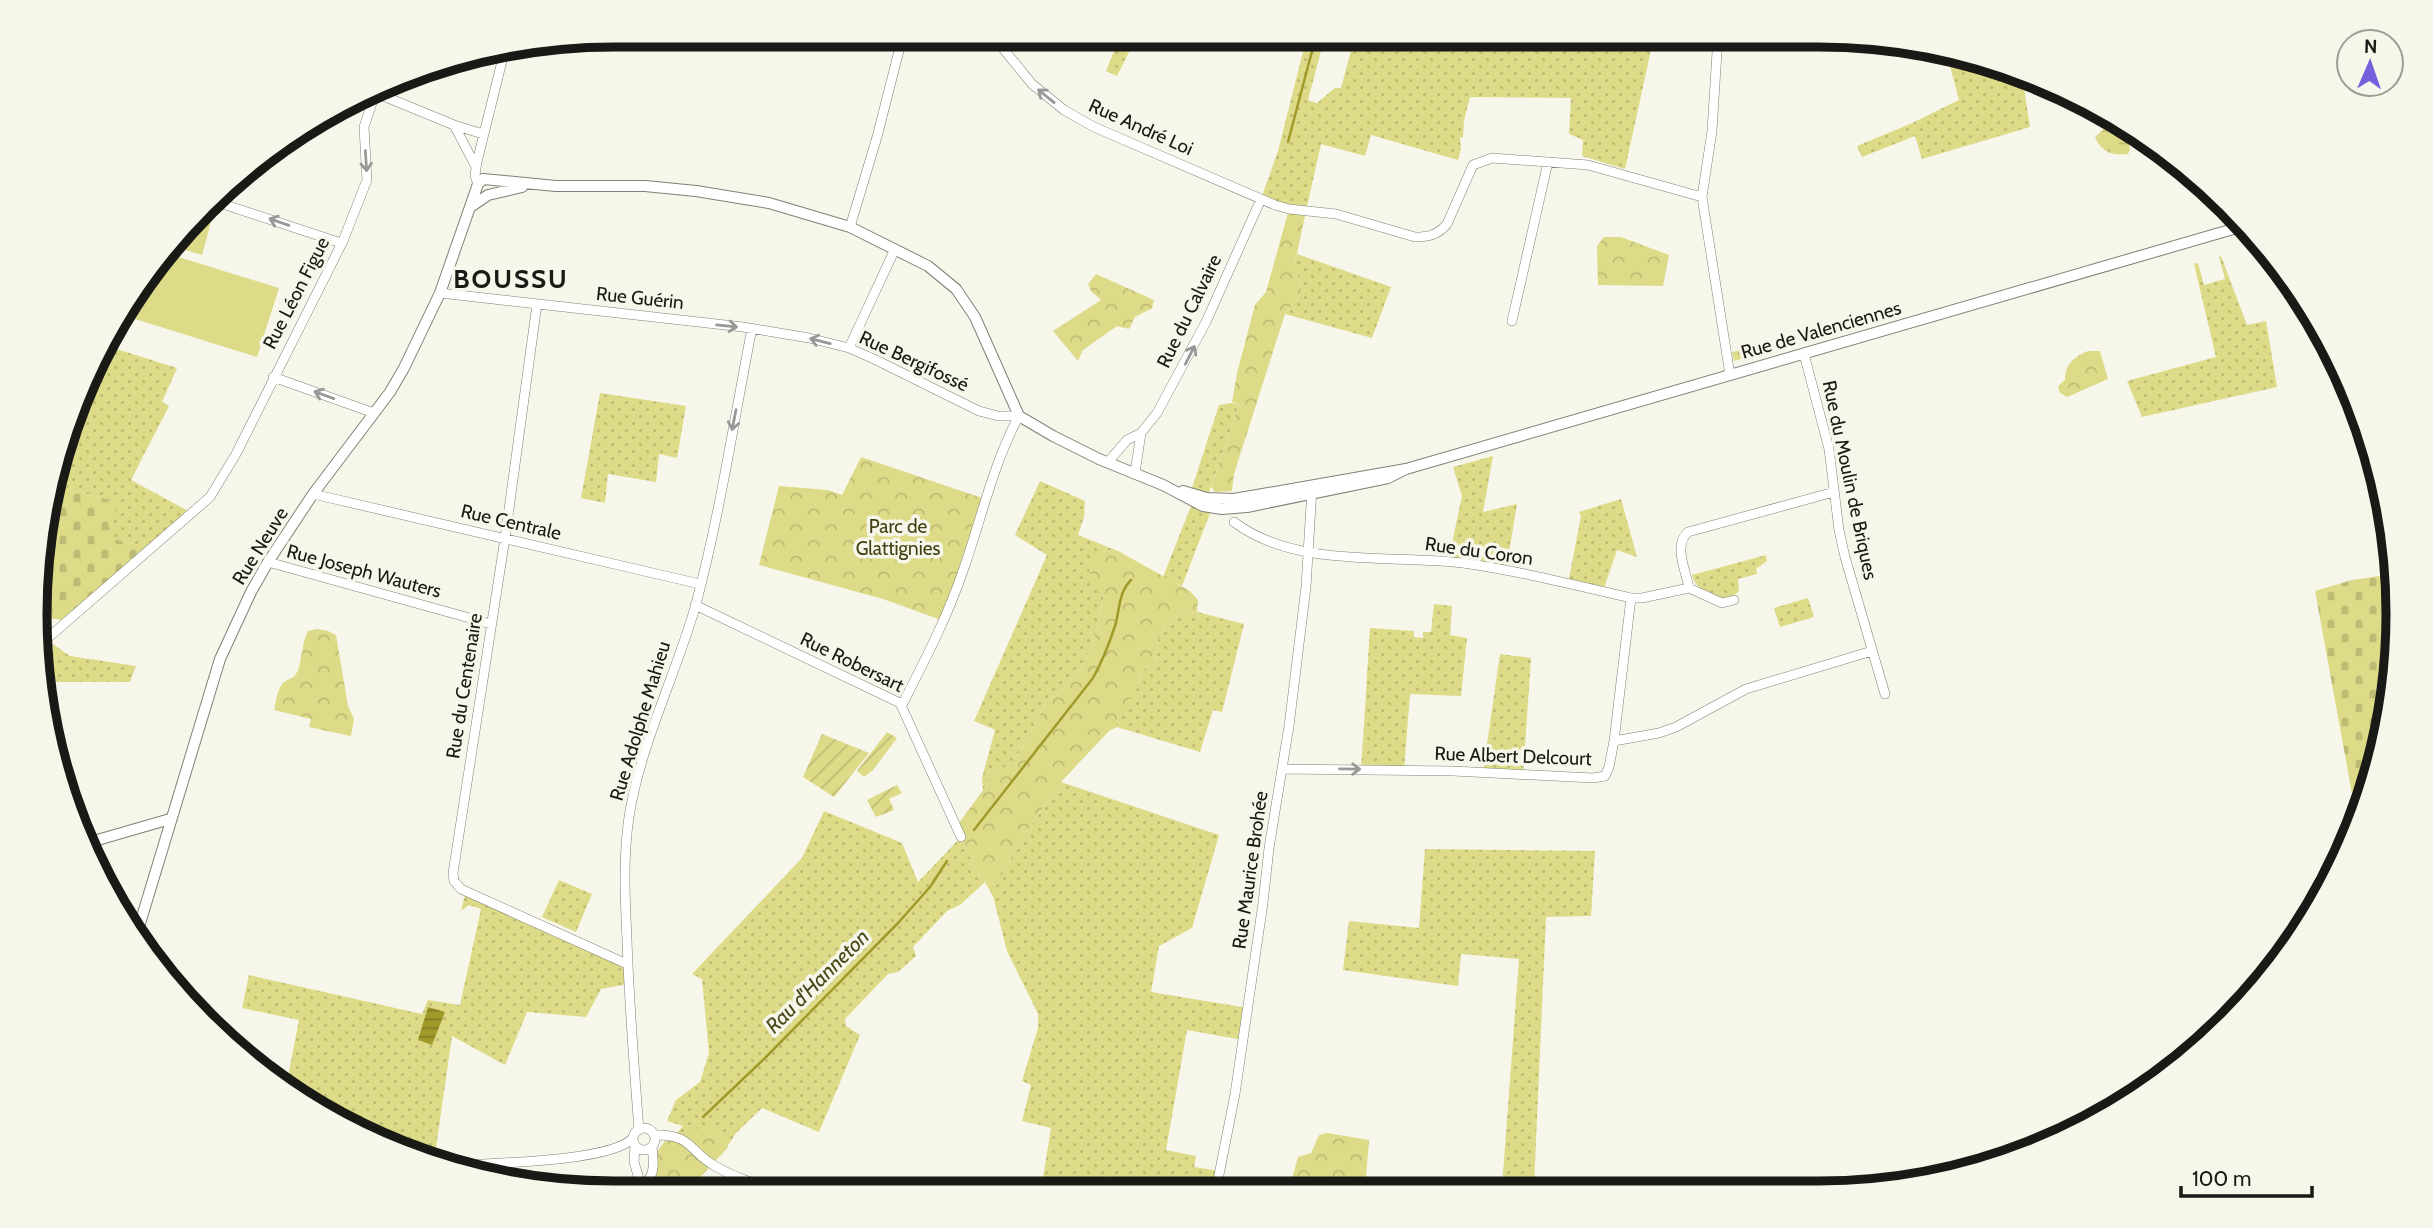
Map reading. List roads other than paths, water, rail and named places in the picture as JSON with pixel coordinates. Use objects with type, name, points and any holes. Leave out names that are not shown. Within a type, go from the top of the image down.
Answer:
[{"type":"main road","points":[[484,183],[645,186],[712,193],[785,207],[850,227],[895,248],[938,273],[964,298],[1019,416]]},
{"type":"main road","points":[[484,183],[496,187],[490,195]]},
{"type":"main road","name":"Rue Neuve","points":[[140,924],[220,659],[251,592],[313,494],[374,414],[404,368],[440,293],[471,208],[484,183]]},
{"type":"main road","points":[[471,208],[490,195],[511,189],[545,185]]},
{"type":"main road","name":"Rue de Valenciennes","points":[[1019,416],[1053,436],[1108,462],[1205,502],[1312,489],[1406,469],[2234,228]]},
{"type":"main road","points":[[95,841],[170,819]]},
{"type":"street","points":[[850,227],[900,47]]},
{"type":"street","name":"Rue André Loi","points":[[1002,47],[1032,84],[1080,120],[1261,200],[1289,209],[1336,214],[1415,237],[1428,236],[1442,230],[1447,224],[1468,173],[1478,161],[1492,158],[1548,162]]},
{"type":"street","points":[[1717,47],[1713,131],[1702,197],[1730,375]]},
{"type":"street","points":[[484,183],[475,178],[477,164],[503,58]]},
{"type":"street","points":[[383,97],[483,134]]},
{"type":"street","name":"Rue Léon Figue","points":[[48,638],[210,498],[236,454],[341,243],[367,180],[364,127],[373,101]]},
{"type":"street","points":[[454,125],[477,164]]},
{"type":"street","points":[[1512,321],[1548,162],[1596,166],[1702,197]]},
{"type":"street","name":"Rue du Calvaire","points":[[1108,462],[1127,440],[1141,433],[1157,413],[1188,359],[1261,200]]},
{"type":"street","points":[[223,204],[341,243]]},
{"type":"street","points":[[849,348],[895,248]]},
{"type":"street","name":"Rue Guérin","points":[[440,293],[752,328]]},
{"type":"street","name":"Rue du Centenaire","points":[[537,304],[505,538],[453,873],[454,881],[461,889],[627,964]]},
{"type":"street","name":"Rue Bergifossé","points":[[752,328],[849,348],[979,411],[998,416],[1019,416]]},
{"type":"street","name":"Rue Adolphe Mahieu","points":[[640,1181],[634,1162],[636,1138],[627,964],[626,866],[629,815],[637,778],[695,606],[712,534],[752,328]]},
{"type":"street","name":"Rue du Moulin de Briques","points":[[1804,354],[1829,449],[1845,557],[1885,695]]},
{"type":"street","points":[[273,377],[374,414]]},
{"type":"street","points":[[902,705],[944,621],[971,549],[996,468],[1019,416]]},
{"type":"street","name":"Rue du Calvaire","points":[[1135,473],[1141,433]]},
{"type":"street","name":"Rue Maurice Brohée","points":[[1218,1181],[1237,1081],[1295,684],[1312,489]]},
{"type":"street","points":[[1734,600],[1722,603],[1689,588],[1680,548],[1682,537],[1688,532],[1834,492]]},
{"type":"street","name":"Rue Centrale","points":[[313,494],[700,584]]},
{"type":"street","points":[[1234,522],[1244,530],[1308,553]]},
{"type":"street","name":"Rue du Coron","points":[[1308,553],[1487,567],[1631,598],[1689,588]]},
{"type":"street","name":"Rue Joseph Wauters","points":[[268,562],[491,624]]},
{"type":"street","name":"Rue Albert Delcourt","points":[[1282,769],[1453,771],[1593,778],[1605,776],[1614,741],[1631,598]]},
{"type":"street","name":"Rue Robersart","points":[[695,606],[902,705],[961,837]]},
{"type":"street","points":[[1614,741],[1659,733],[1676,727],[1746,689],[1872,651]]},
{"type":"street","points":[[478,1164],[582,1157],[608,1152],[649,1130],[655,1141],[652,1147],[653,1176],[649,1181]]},
{"type":"street","points":[[654,1135],[683,1139],[711,1164],[746,1181]]},
{"type":"street","points":[[636,1138],[642,1150],[652,1147]]},
{"type":"street","points":[[608,1152],[620,1153],[634,1162]]},
{"type":"waterway","points":[[1288,142],[1313,47]]},
{"type":"waterway","name":"Rau d'Hanneton","points":[[974,830],[1093,678],[1113,633],[1124,590],[1131,580]]},
{"type":"waterway","name":"Rau d'Hanneton","points":[[703,1117],[898,923],[930,887],[947,861]]},
{"type":"district","name":"BOUSSU","points":[[511,279]]},
{"type":"park label","name":"Parc de Glattignies","points":[[898,537]]}]
